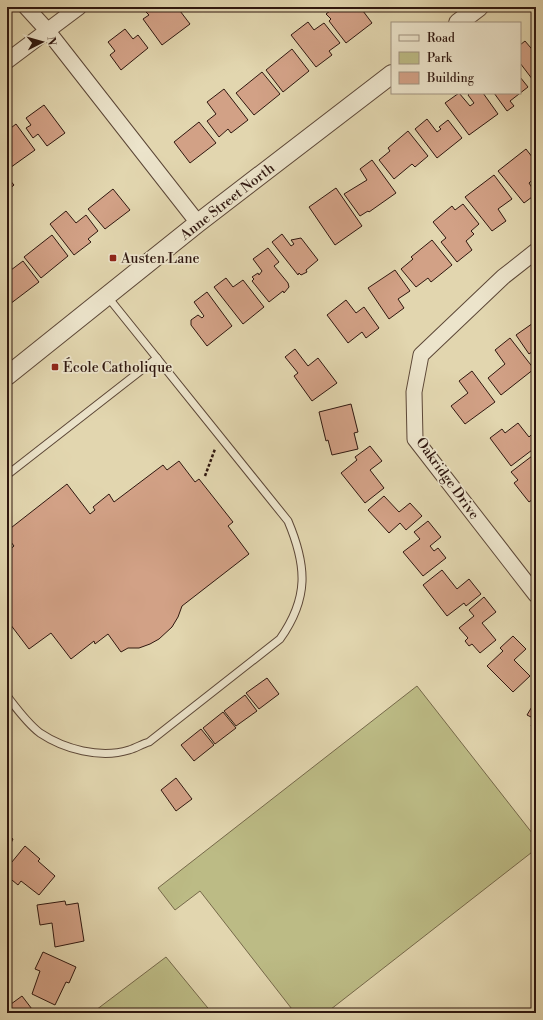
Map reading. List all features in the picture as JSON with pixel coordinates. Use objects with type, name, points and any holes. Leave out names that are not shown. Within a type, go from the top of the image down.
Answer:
[{"type":"street","points":[[26,7],[47,30],[198,223]]},
{"type":"street","points":[[7,60],[78,7]]},
{"type":"street","points":[[459,22],[479,7]]},
{"type":"street","name":"Anne Street North","points":[[7,376],[198,223],[391,75]]},
{"type":"street","name":"Oakridge Drive","points":[[536,251],[503,277],[421,355],[414,392],[415,439],[536,595]]},
{"type":"lane","points":[[7,696],[39,732],[60,745],[88,752],[106,753],[128,751],[149,742],[280,639],[292,622],[300,598],[303,570],[298,544],[288,521],[107,296]]},
{"type":"lane","points":[[7,475],[157,358]]},
{"type":"path","points":[[205,476],[220,436]]},
{"type":"green space","points":[[417,686],[536,838],[536,849],[326,1013],[295,1013],[200,891],[175,910],[158,888]]},
{"type":"green space","points":[[166,957],[212,1013],[92,1013]]},
{"type":"building","points":[[153,7],[166,7],[168,10],[172,7],[177,7],[190,24],[162,45],[143,19],[149,15],[146,12]]},
{"type":"building","points":[[335,7],[341,7],[343,10],[347,7],[360,7],[372,23],[346,43],[329,21],[331,19],[326,14]]},
{"type":"building","points":[[308,22],[314,30],[324,23],[340,43],[329,51],[332,55],[316,67],[291,35]]},
{"type":"building","points":[[125,29],[133,39],[138,35],[148,48],[121,70],[110,55],[115,51],[108,42]]},
{"type":"building","points":[[525,41],[536,54],[536,84],[521,64],[521,44]]},
{"type":"building","points":[[292,49],[309,71],[283,92],[266,70]]},
{"type":"building","points":[[262,72],[280,94],[254,115],[236,93]]},
{"type":"building","points":[[521,78],[528,87],[521,92]]},
{"type":"building","points":[[224,89],[248,120],[231,133],[228,129],[219,137],[207,121],[216,114],[207,102]]},
{"type":"building","points":[[460,94],[470,106],[474,103],[468,95],[469,94],[484,94],[498,114],[469,135],[445,103]]},
{"type":"building","points":[[495,94],[519,94],[510,101],[514,106],[507,111]]},
{"type":"building","points":[[44,105],[65,133],[47,146],[38,134],[33,138],[26,128],[31,125],[26,118]]},
{"type":"building","points":[[427,119],[437,132],[441,129],[439,127],[448,120],[462,138],[437,158],[415,129]]},
{"type":"building","points":[[199,122],[216,143],[190,163],[174,142]]},
{"type":"building","points":[[16,124],[35,150],[7,170],[7,131]]},
{"type":"building","points":[[408,131],[428,156],[415,167],[412,164],[394,179],[379,160],[390,151],[388,148]]},
{"type":"building","points":[[526,149],[536,162],[536,177],[529,183],[536,194],[524,203],[498,171]]},
{"type":"building","points":[[372,160],[396,193],[369,212],[368,211],[360,216],[344,194],[367,180],[360,169]]},
{"type":"building","points":[[494,175],[512,199],[498,209],[506,221],[492,231],[465,197]]},
{"type":"building","points":[[7,177],[14,185],[7,191]]},
{"type":"building","points":[[336,188],[362,226],[335,245],[309,207]]},
{"type":"building","points":[[113,189],[130,210],[105,229],[88,209]]},
{"type":"building","points":[[463,204],[479,224],[471,231],[474,234],[466,241],[472,250],[457,262],[441,242],[446,238],[433,222],[452,206],[455,210]]},
{"type":"building","points":[[66,211],[76,223],[86,215],[98,231],[88,239],[91,242],[74,255],[50,224]]},
{"type":"building","points":[[282,234],[291,246],[294,244],[291,240],[301,238],[318,260],[306,270],[307,272],[301,275],[299,273],[298,275],[272,242]]},
{"type":"building","points":[[52,235],[68,256],[41,278],[24,257]]},
{"type":"building","points":[[432,240],[452,265],[431,282],[428,278],[416,287],[401,269],[413,259],[411,257]]},
{"type":"building","points":[[268,248],[279,262],[274,266],[288,283],[289,287],[284,293],[283,291],[269,302],[252,281],[254,279],[252,277],[258,273],[259,275],[262,271],[253,259]]},
{"type":"building","points":[[23,261],[39,282],[10,304],[7,300],[7,273]]},
{"type":"building","points":[[395,270],[410,291],[398,299],[404,308],[389,319],[368,288]]},
{"type":"building","points":[[226,278],[233,287],[243,280],[264,307],[243,324],[214,287]]},
{"type":"building","points":[[207,292],[232,326],[207,346],[191,325],[191,320],[198,315],[202,318],[204,316],[194,302]]},
{"type":"building","points":[[346,300],[356,313],[364,307],[379,328],[366,338],[362,332],[348,343],[327,315]]},
{"type":"building","points":[[536,313],[536,321],[532,316]]},
{"type":"building","points":[[536,321],[536,349],[529,354],[516,335]]},
{"type":"building","points":[[510,338],[534,369],[501,395],[488,378],[505,364],[495,350]]},
{"type":"building","points":[[295,349],[308,366],[318,358],[337,383],[312,401],[294,376],[298,373],[285,357]]},
{"type":"building","points":[[472,371],[495,402],[465,424],[451,406],[468,393],[459,381]]},
{"type":"building","points":[[351,404],[358,432],[354,433],[358,449],[332,455],[328,440],[326,441],[319,412]]},
{"type":"building","points":[[518,423],[529,437],[532,434],[536,439],[536,447],[511,466],[490,438],[502,429],[505,433]]},
{"type":"building","points":[[370,446],[382,461],[370,470],[384,488],[365,503],[341,473],[357,460],[355,457]]},
{"type":"building","points":[[536,453],[536,497],[529,502],[514,483],[518,480],[511,472]]},
{"type":"building","points":[[179,461],[195,482],[199,479],[233,522],[228,526],[249,554],[182,606],[172,627],[159,639],[150,644],[139,648],[128,648],[121,652],[108,634],[95,644],[94,641],[71,659],[51,633],[29,649],[7,620],[7,552],[14,546],[7,537],[7,531],[67,484],[90,514],[95,510],[93,507],[109,494],[114,502],[163,465],[167,470]]},
{"type":"building","points":[[384,496],[399,512],[410,503],[422,516],[406,530],[400,523],[389,533],[368,510]]},
{"type":"building","points":[[428,521],[441,537],[430,546],[434,551],[438,548],[446,558],[423,576],[403,552],[420,539],[414,532]]},
{"type":"building","points":[[442,570],[457,589],[469,579],[481,594],[466,606],[464,603],[447,616],[423,585]]},
{"type":"building","points":[[484,597],[496,612],[482,623],[496,640],[480,653],[472,644],[469,646],[465,641],[468,638],[459,628],[474,616],[469,610]]},
{"type":"building","points":[[513,636],[526,649],[514,660],[530,676],[513,692],[487,666],[503,651],[500,648]]},
{"type":"building","points":[[267,678],[279,694],[259,709],[246,693]]},
{"type":"building","points":[[245,695],[257,711],[236,726],[224,711]]},
{"type":"building","points":[[536,700],[536,729],[531,726],[535,719],[527,715]]},
{"type":"building","points":[[223,712],[236,728],[215,744],[203,728]]},
{"type":"building","points":[[201,729],[214,745],[194,761],[181,745]]},
{"type":"building","points":[[176,778],[192,799],[176,811],[161,790]]},
{"type":"building","points":[[7,835],[13,839],[7,851]]},
{"type":"building","points":[[25,846],[40,859],[38,861],[55,876],[39,895],[21,881],[18,885],[7,876],[7,868]]},
{"type":"building","points":[[65,901],[66,905],[78,903],[84,941],[55,947],[52,923],[40,925],[37,905]]},
{"type":"building","points":[[43,952],[76,967],[69,983],[66,982],[55,1005],[32,994],[40,971],[35,969]]},
{"type":"building","points":[[22,996],[35,1013],[7,1013],[7,1007]]},
{"type":"place","name":"Austen Lane","points":[[113,258]]},
{"type":"place","name":"École Catholique","points":[[55,367]]}]
